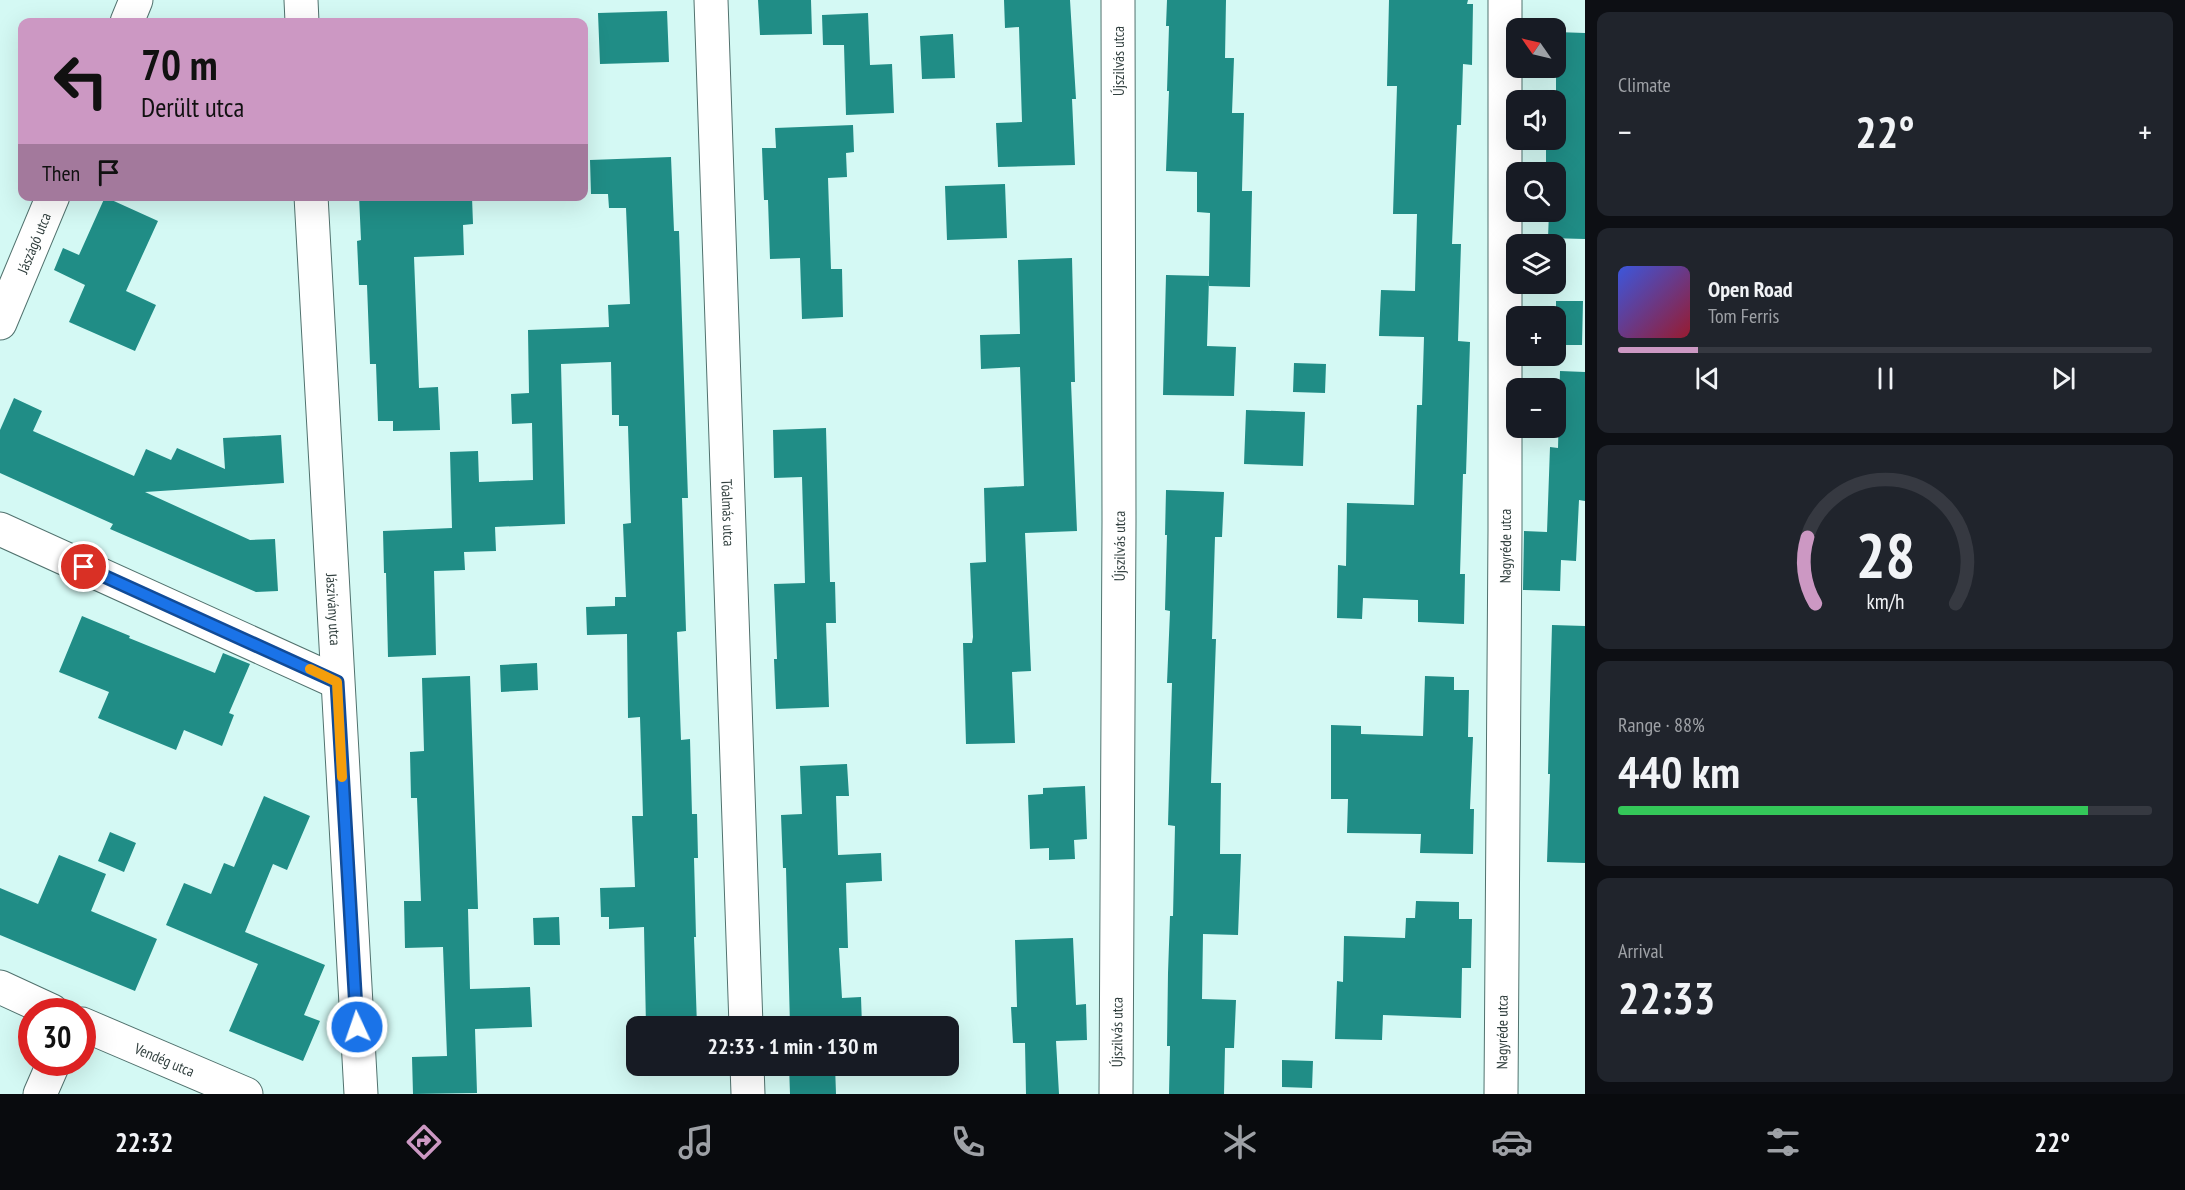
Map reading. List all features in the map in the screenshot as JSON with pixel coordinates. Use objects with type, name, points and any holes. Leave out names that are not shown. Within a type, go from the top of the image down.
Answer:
[{"type":"street","points":[[129,18],[136,0]]},
{"type":"street","points":[[301,0],[302,18]]},
{"type":"street","name":"Tóalmás utca","points":[[711,0],[746,1016]]},
{"type":"street","name":"Újszilvás utca","points":[[1116,1094],[1119,533],[1118,0]]},
{"type":"street","name":"Nagyréde utca","points":[[1501,1094],[1505,530],[1505,0]]},
{"type":"street","name":"Jászágó utca","points":[[0,323],[51,201]]},
{"type":"street","name":"Jászivány utca","points":[[311,201],[361,1094]]},
{"type":"street","points":[[0,529],[337,682]]},
{"type":"street","points":[[0,987],[24,998]]},
{"type":"street","name":"Vendég utca","points":[[96,1030],[246,1094]]},
{"type":"street","points":[[40,1094],[48,1076]]},
{"type":"street","points":[[747,1076],[748,1094]]},
{"type":"building","points":[[758,0],[811,0],[812,34],[760,35]]},
{"type":"building","points":[[1004,0],[1070,0],[1076,99],[1072,99],[1075,165],[998,167],[996,123],[1022,122],[1019,27],[1005,28]]},
{"type":"building","points":[[1167,0],[1226,0],[1225,58],[1234,58],[1232,113],[1244,113],[1242,191],[1252,191],[1250,287],[1209,286],[1209,279],[1207,346],[1236,347],[1234,396],[1163,395],[1166,275],[1209,276],[1210,213],[1197,212],[1197,172],[1166,171],[1169,91],[1167,91],[1169,26],[1166,26]]},
{"type":"building","points":[[1389,0],[1468,0],[1467,4],[1473,4],[1472,65],[1463,64],[1461,125],[1457,125],[1452,244],[1461,244],[1458,341],[1470,342],[1460,574],[1465,574],[1464,624],[1418,622],[1418,600],[1363,598],[1362,619],[1337,618],[1338,565],[1346,566],[1347,503],[1414,505],[1417,405],[1422,405],[1424,337],[1379,336],[1381,290],[1415,291],[1417,214],[1393,214],[1397,86],[1387,86]]},
{"type":"building","points":[[667,11],[669,62],[600,64],[598,13]]},
{"type":"building","points":[[868,13],[870,65],[892,64],[894,113],[846,115],[844,45],[823,45],[822,15]]},
{"type":"building","points":[[1566,32],[1585,33],[1585,239],[1566,238],[1566,234],[1548,234],[1549,222],[1566,222],[1566,162],[1546,162],[1546,150],[1566,150],[1566,90],[1556,90],[1556,78],[1566,78]]},
{"type":"building","points":[[953,34],[955,78],[922,79],[920,36]]},
{"type":"building","points":[[853,125],[854,152],[846,153],[847,177],[828,178],[831,269],[842,269],[843,317],[802,319],[800,258],[770,259],[768,200],[764,200],[762,148],[776,148],[775,128]]},
{"type":"building","points":[[671,157],[674,231],[679,231],[688,498],[682,498],[686,631],[677,632],[681,740],[690,739],[692,814],[697,814],[698,858],[694,858],[697,1016],[646,1016],[644,927],[609,929],[609,917],[601,917],[600,888],[635,887],[632,816],[643,816],[640,717],[628,718],[627,634],[587,635],[586,607],[615,606],[615,597],[626,597],[623,524],[631,523],[628,426],[619,426],[619,415],[612,415],[611,362],[561,364],[565,524],[495,527],[496,551],[464,552],[465,570],[434,571],[436,655],[388,657],[383,531],[452,528],[450,452],[478,451],[479,482],[533,480],[532,423],[512,424],[511,394],[529,393],[528,330],[609,327],[608,305],[630,304],[626,208],[609,208],[608,194],[591,194],[590,160]]},
{"type":"building","points":[[1005,184],[1007,238],[947,240],[945,186]]},
{"type":"building","points":[[103,201],[114,201],[158,221],[126,291],[156,305],[135,351],[69,322],[85,285],[54,270],[63,248],[79,255]]},
{"type":"building","points":[[359,201],[472,201],[473,224],[463,225],[464,255],[414,257],[419,388],[438,387],[440,430],[393,431],[393,421],[378,421],[376,364],[370,364],[367,285],[359,285],[357,241],[361,240]]},
{"type":"building","points":[[1072,258],[1075,382],[1071,382],[1077,531],[1025,533],[1031,671],[1012,672],[1015,743],[966,744],[963,643],[972,643],[973,637],[970,563],[986,562],[984,488],[1024,486],[1020,367],[981,369],[980,335],[1020,334],[1018,260]]},
{"type":"building","points":[[1556,301],[1583,301],[1582,345],[1566,345],[1566,306],[1556,306]]},
{"type":"building","points":[[1294,363],[1326,364],[1325,393],[1293,392]]},
{"type":"building","points":[[1560,371],[1585,372],[1585,501],[1579,500],[1576,561],[1561,560],[1560,591],[1523,590],[1524,531],[1547,532],[1550,447],[1558,448],[1558,438],[1566,438],[1566,378],[1560,378]]},
{"type":"building","points":[[14,398],[42,411],[33,431],[134,476],[146,449],[171,460],[177,448],[225,469],[223,438],[281,435],[284,483],[145,492],[250,540],[275,539],[278,591],[256,592],[110,529],[113,524],[0,473],[0,430]]},
{"type":"building","points":[[1246,410],[1305,412],[1303,466],[1244,464]]},
{"type":"building","points":[[826,428],[830,582],[835,582],[836,623],[826,623],[829,707],[776,709],[774,584],[805,583],[802,477],[774,478],[773,430]]},
{"type":"building","points":[[1166,490],[1224,492],[1222,537],[1215,537],[1212,639],[1216,639],[1211,783],[1221,783],[1220,854],[1241,854],[1238,935],[1203,934],[1202,999],[1236,1000],[1234,1048],[1225,1048],[1224,1094],[1169,1094],[1168,973],[1170,916],[1173,916],[1175,826],[1168,825],[1172,683],[1167,683],[1170,611],[1165,610]]},
{"type":"building","points":[[82,616],[215,673],[223,653],[250,664],[229,713],[234,715],[222,746],[184,730],[176,750],[98,718],[109,692],[59,672]]},
{"type":"building","points":[[1552,625],[1585,626],[1585,863],[1547,862]]},
{"type":"building","points":[[537,663],[538,690],[501,692],[500,665]]},
{"type":"building","points":[[470,676],[478,909],[468,909],[470,989],[530,987],[532,1027],[475,1029],[477,1093],[413,1094],[412,1057],[447,1056],[443,947],[405,948],[404,901],[421,901],[417,798],[411,798],[410,752],[424,751],[422,678]]},
{"type":"building","points":[[1425,676],[1454,677],[1454,690],[1469,690],[1468,737],[1473,737],[1470,809],[1474,809],[1473,854],[1420,853],[1421,834],[1347,833],[1348,799],[1331,799],[1331,725],[1361,726],[1361,734],[1423,736]]},
{"type":"building","points":[[847,764],[849,796],[836,796],[838,855],[881,853],[882,881],[846,883],[848,948],[839,948],[842,998],[861,997],[862,1016],[790,1016],[786,868],[783,868],[781,815],[802,814],[800,766]]},
{"type":"building","points":[[1085,786],[1087,839],[1074,840],[1075,859],[1049,860],[1049,848],[1030,849],[1028,795],[1043,794],[1043,788]]},
{"type":"building","points":[[264,796],[310,816],[287,870],[273,864],[245,932],[325,965],[304,1015],[320,1021],[303,1061],[229,1031],[258,964],[166,925],[184,883],[211,894],[224,863],[234,867]]},
{"type":"building","points":[[110,832],[136,843],[124,872],[98,861]]},
{"type":"building","points":[[59,855],[106,874],[91,911],[157,939],[135,991],[0,935],[0,888],[38,904]]},
{"type":"building","points":[[1416,901],[1459,902],[1459,919],[1472,919],[1471,968],[1462,968],[1461,1018],[1383,1015],[1382,1040],[1335,1039],[1337,981],[1343,982],[1344,936],[1405,938],[1406,918],[1415,918]]},
{"type":"building","points":[[559,917],[560,945],[534,945],[533,918]]},
{"type":"building","points":[[1073,938],[1076,1005],[1086,1004],[1087,1040],[1056,1041],[1059,1094],[1026,1094],[1025,1043],[1013,1043],[1011,1007],[1017,1007],[1015,940]]},
{"type":"building","points":[[1282,1060],[1313,1061],[1312,1088],[1282,1087]]},
{"type":"building","points":[[789,1076],[835,1076],[836,1094],[790,1094]]},
{"type":"slow traffic","points":[[310,669],[337,682],[342,777]]},
{"type":"route","points":[[84,567],[337,682],[357,1027]]}]
